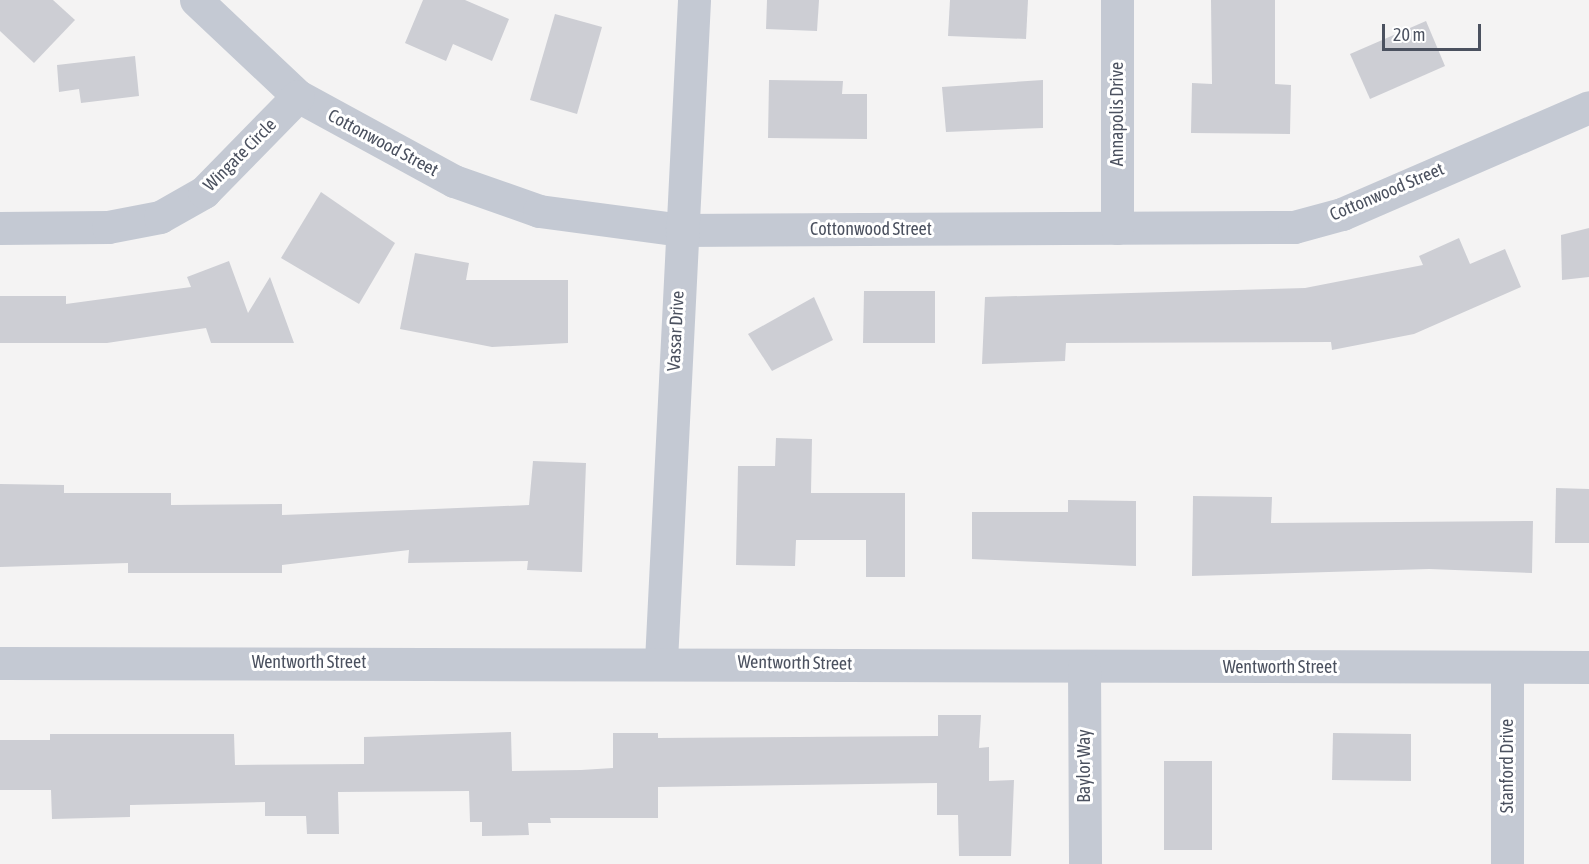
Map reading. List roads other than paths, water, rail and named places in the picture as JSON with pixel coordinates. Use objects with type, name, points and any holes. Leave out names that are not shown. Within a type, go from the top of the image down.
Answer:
[{"type":"street","name":"Cottonwood Street","points":[[196,0],[298,96],[454,181],[539,211],[681,230],[1294,227],[1342,214],[1589,107]]},
{"type":"street","name":"Vassar Drive","points":[[661,661],[694,0]]},
{"type":"street","name":"Annapolis Drive","points":[[1117,0],[1117,228]]},
{"type":"street","name":"Wingate Circle","points":[[0,228],[108,227],[160,217],[204,192],[298,96]]},
{"type":"street","name":"Wentworth Street","points":[[0,663],[661,661],[1084,667],[1589,667]]},
{"type":"street","name":"Baylor Way","points":[[1084,667],[1085,864]]},
{"type":"street","name":"Stanford Drive","points":[[1507,667],[1507,864]]}]
